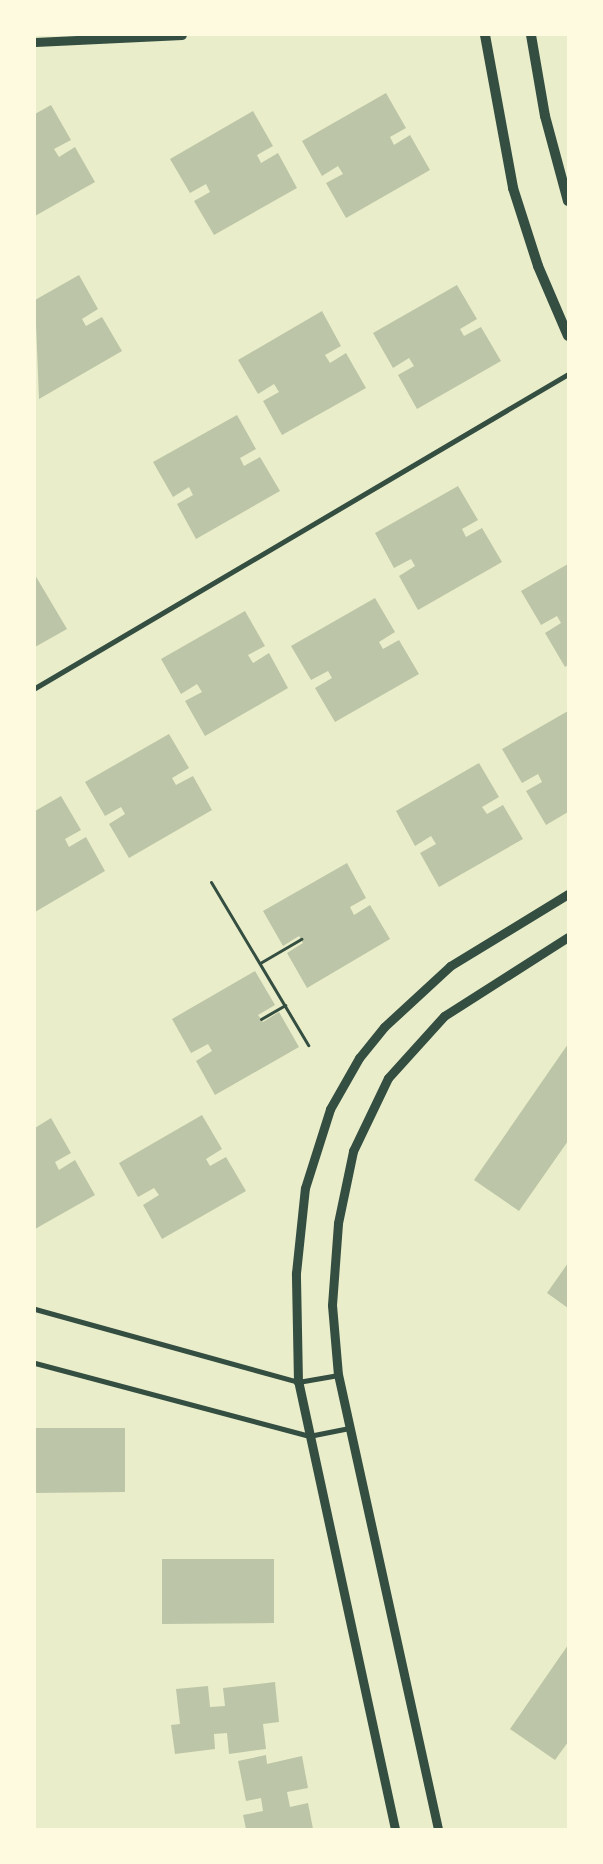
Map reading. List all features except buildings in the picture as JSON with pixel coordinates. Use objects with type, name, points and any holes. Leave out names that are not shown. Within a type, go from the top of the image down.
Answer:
[{"type":"main road","points":[[485,35],[513,188],[538,266],[568,336]]},
{"type":"main road","points":[[531,35],[545,116],[568,201]]},
{"type":"street","points":[[35,42],[182,35]]},
{"type":"street","points":[[35,688],[568,374]]},
{"type":"street","points":[[395,1829],[298,1382],[296,1274],[304,1188],[320,1134],[345,1082],[384,1028],[435,977],[568,894]]},
{"type":"street","points":[[438,1829],[338,1374],[332,1305],[338,1223],[353,1151],[374,1101],[417,1042],[444,1016],[568,937]]},
{"type":"street","points":[[35,1309],[298,1382],[338,1374]]},
{"type":"street","points":[[35,1362],[309,1436],[349,1428]]},
{"type":"path","points":[[211,882],[308,1045]]},
{"type":"path","points":[[260,963],[301,939]]},
{"type":"path","points":[[261,1019],[285,1005]]}]
